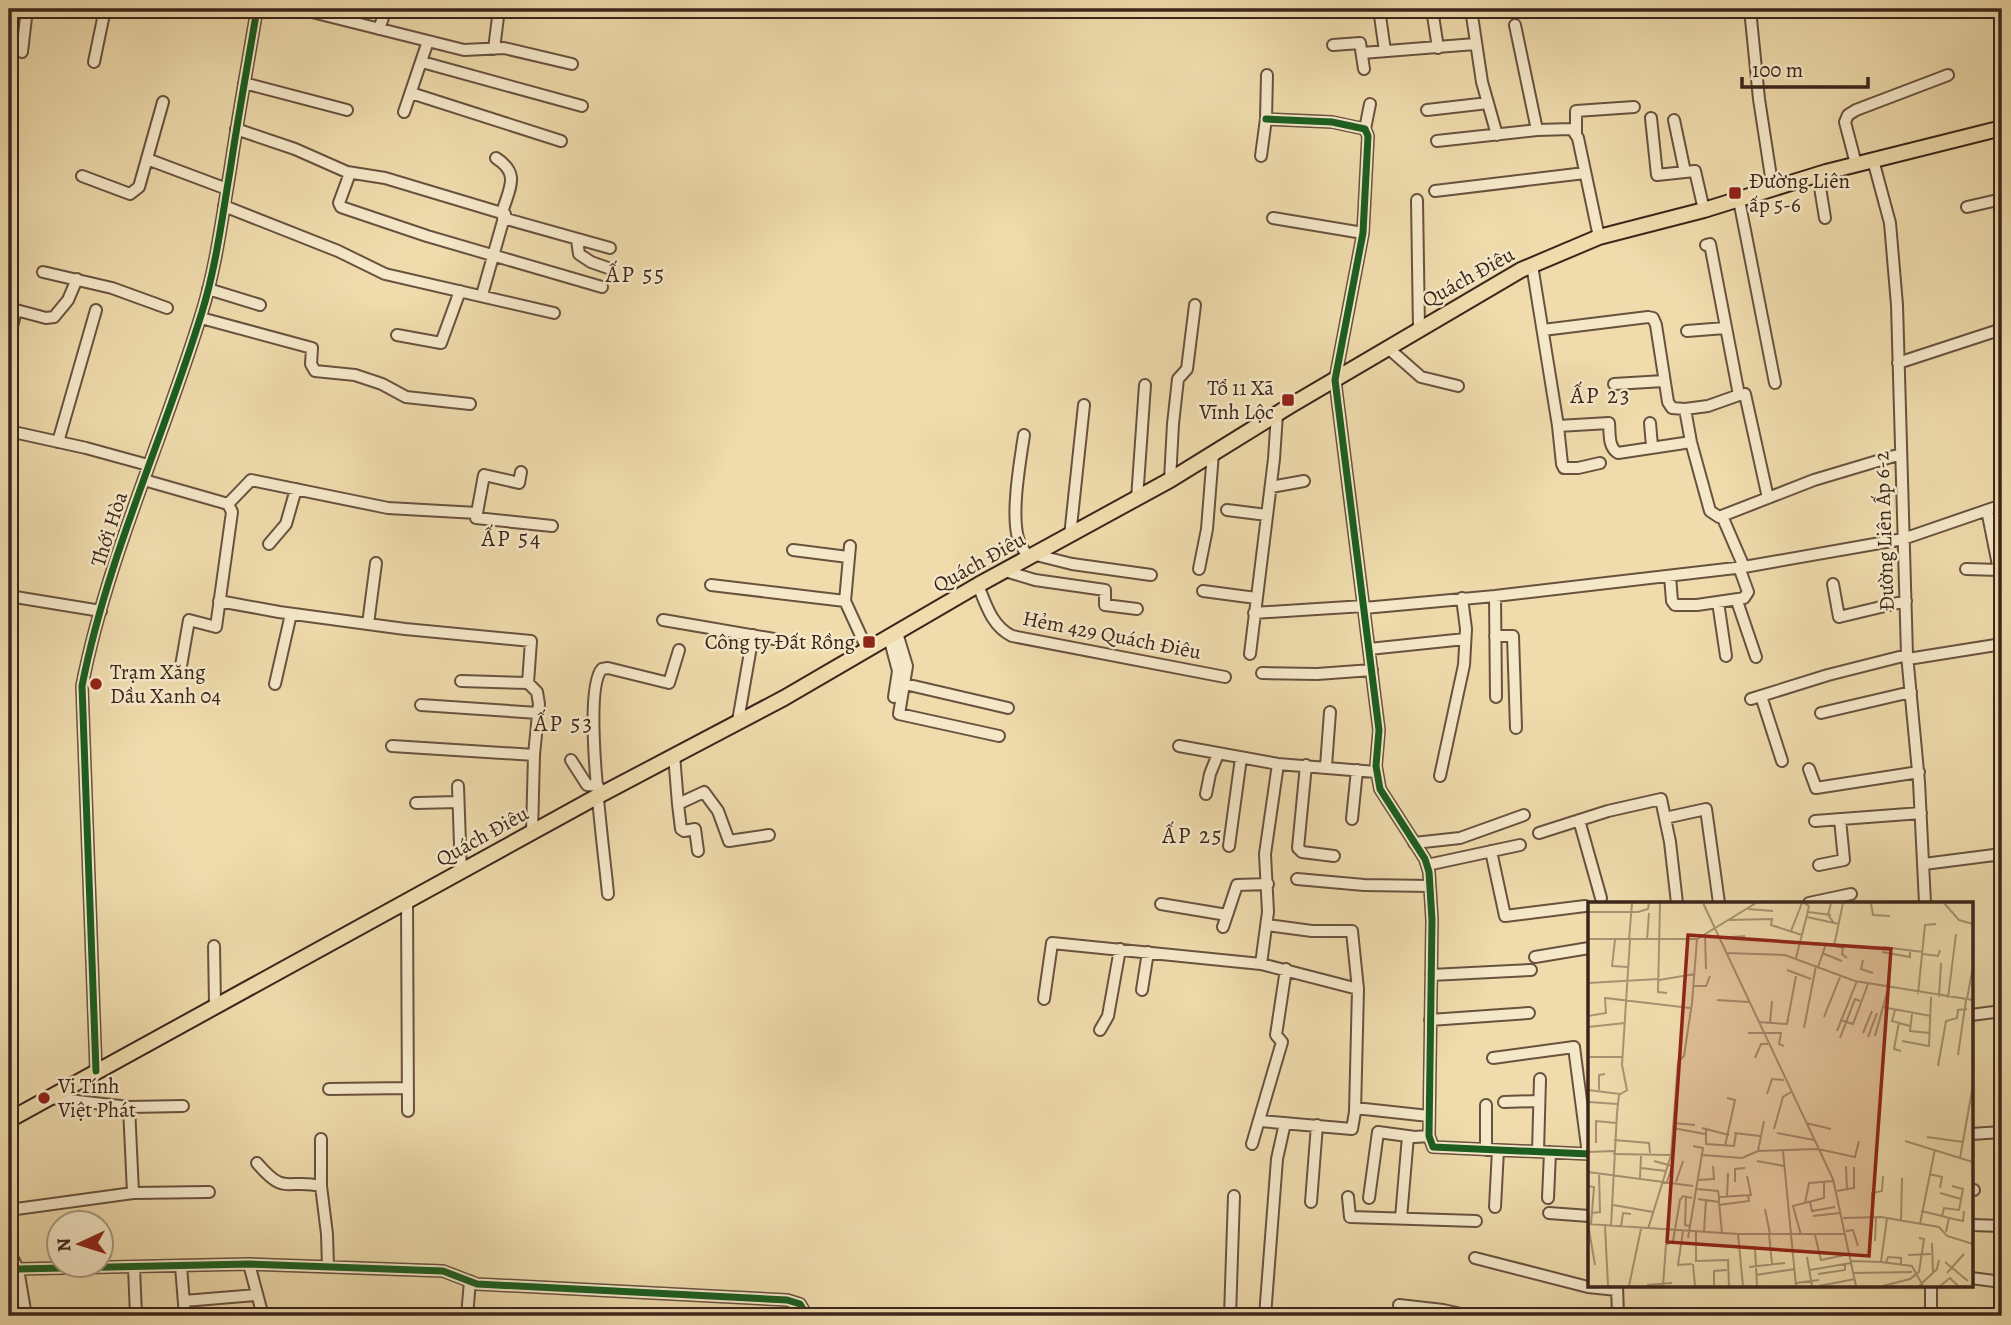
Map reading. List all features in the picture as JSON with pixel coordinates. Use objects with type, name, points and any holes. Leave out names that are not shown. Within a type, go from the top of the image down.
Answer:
[{"type":"main road","name":"Quách Điêu","points":[[9,1120],[215,1005],[461,873],[532,833],[598,791],[784,698],[978,585],[1170,480],[1419,329],[1532,265],[1599,237],[1704,210],[1856,164],[2002,128]]},
{"type":"street","points":[[22,52],[27,9]]},
{"type":"street","points":[[94,62],[105,9]]},
{"type":"street","name":"Thới Hòa","points":[[96,1072],[82,687],[90,645],[148,466],[201,318],[224,206],[257,9]]},
{"type":"street","points":[[300,9],[464,50],[504,48],[572,64]]},
{"type":"street","points":[[379,29],[386,9]]},
{"type":"street","points":[[494,49],[499,9]]},
{"type":"street","points":[[1379,9],[1385,51]]},
{"type":"street","points":[[1432,9],[1438,48]]},
{"type":"street","points":[[1471,9],[1475,44],[1497,135]]},
{"type":"street","points":[[1750,9],[1759,99],[1773,190]]},
{"type":"street","points":[[1515,25],[1537,130]]},
{"type":"street","points":[[404,113],[428,41]]},
{"type":"street","points":[[1333,46],[1358,42],[1364,69]]},
{"type":"street","points":[[1362,53],[1475,44]]},
{"type":"street","points":[[422,62],[582,106]]},
{"type":"street","points":[[1261,156],[1266,119],[1267,75]]},
{"type":"street","points":[[1856,164],[1845,122],[1848,115],[1948,75]]},
{"type":"street","points":[[244,83],[347,110]]},
{"type":"street","points":[[411,93],[561,141]]},
{"type":"street","points":[[82,176],[130,194],[139,187],[163,102]]},
{"type":"street","points":[[1427,110],[1488,103]]},
{"type":"street","points":[[1370,104],[1365,129],[1368,136],[1363,233],[1335,380],[1379,730],[1376,772],[1380,789],[1427,864],[1430,886],[1429,1136],[1433,1147],[1588,1154]]},
{"type":"street","points":[[1576,134],[1576,111],[1634,107]]},
{"type":"street","points":[[1651,118],[1657,175],[1695,171],[1704,210]]},
{"type":"street","points":[[1266,119],[1332,122],[1365,129]]},
{"type":"street","points":[[1674,120],[1685,172]]},
{"type":"street","points":[[236,129],[295,149],[351,173],[385,178],[577,240],[610,248]]},
{"type":"street","points":[[1437,141],[1537,130],[1572,129],[1578,138],[1599,237]]},
{"type":"street","points":[[482,295],[513,178],[508,166],[496,158]]},
{"type":"street","points":[[147,159],[227,189]]},
{"type":"street","name":"Đường Liên Ấp 6-2","points":[[1873,160],[1890,223],[1897,305],[1908,657],[1919,772],[1925,902]]},
{"type":"street","points":[[351,173],[339,204],[341,207],[493,256],[602,287]]},
{"type":"street","points":[[1435,191],[1585,173]]},
{"type":"street","points":[[1818,175],[1825,219]]},
{"type":"street","points":[[1967,207],[2002,199]]},
{"type":"street","points":[[1417,200],[1419,329]]},
{"type":"street","points":[[1739,200],[1775,383]]},
{"type":"street","points":[[224,206],[338,251],[385,274],[554,313]]},
{"type":"street","points":[[1273,218],[1363,233]]},
{"type":"street","points":[[577,240],[577,248],[583,258],[608,268]]},
{"type":"street","points":[[1543,330],[1650,317],[1656,326],[1669,404],[1676,409],[1685,409],[1708,406],[1740,396],[1710,244],[1706,245]]},
{"type":"street","points":[[1532,265],[1562,464],[1564,468],[1578,468],[1600,463]]},
{"type":"street","points":[[43,272],[150,300],[167,308]]},
{"type":"street","points":[[9,339],[16,310],[46,318],[54,317],[68,300],[77,279]]},
{"type":"street","points":[[208,289],[260,305]]},
{"type":"street","points":[[397,335],[441,343],[460,291]]},
{"type":"street","points":[[1170,480],[1172,424],[1178,379],[1187,369],[1195,305]]},
{"type":"street","points":[[58,442],[96,310]]},
{"type":"street","points":[[201,318],[312,348],[311,364],[315,371],[355,374],[406,397],[470,404]]},
{"type":"street","points":[[1686,331],[1725,328]]},
{"type":"street","points":[[1898,363],[2002,329]]},
{"type":"street","points":[[1388,348],[1421,377],[1458,386]]},
{"type":"street","points":[[1614,384],[1664,381]]},
{"type":"street","points":[[1137,499],[1145,385]]},
{"type":"street","points":[[1745,394],[1768,498]]},
{"type":"street","points":[[1070,536],[1084,405]]},
{"type":"street","points":[[1685,409],[1710,511],[1719,517],[1814,480],[1901,454]]},
{"type":"street","points":[[1250,654],[1276,414]]},
{"type":"street","points":[[1650,422],[1652,446]]},
{"type":"street","points":[[1558,426],[1609,423],[1611,443],[1618,453],[1691,442]]},
{"type":"street","points":[[9,431],[86,448],[148,466]]},
{"type":"street","points":[[1024,435],[1017,481],[1017,527],[1020,542],[1032,556],[1151,575]]},
{"type":"street","points":[[1199,569],[1207,529],[1213,453]]},
{"type":"street","points":[[521,472],[519,483],[484,475],[476,517],[552,526]]},
{"type":"street","points":[[144,480],[228,504],[232,512],[216,627],[189,620],[181,666]]},
{"type":"street","points":[[228,504],[251,480],[387,508],[477,513]]},
{"type":"street","points":[[1270,486],[1304,481]]},
{"type":"street","points":[[269,544],[286,524],[296,489]]},
{"type":"street","points":[[1254,613],[1495,596],[1742,567],[1903,539],[2002,505]]},
{"type":"street","points":[[1227,510],[1267,515]]},
{"type":"street","points":[[1966,569],[2000,570],[1987,510]]},
{"type":"street","points":[[1670,576],[1672,601],[1675,605],[1738,600],[1746,596],[1748,590],[1742,567],[1722,516]]},
{"type":"street","points":[[793,550],[849,552],[845,601],[867,649]]},
{"type":"street","points":[[368,624],[376,563]]},
{"type":"street","points":[[1005,571],[1035,580],[1105,590],[1105,604],[1137,609]]},
{"type":"street","points":[[1833,584],[1839,617],[1906,601]]},
{"type":"street","name":"Hẻm 429 Quách Điêu","points":[[978,585],[997,625],[1012,636],[1225,677]]},
{"type":"street","points":[[711,586],[845,601]]},
{"type":"street","points":[[1203,591],[1256,598]]},
{"type":"street","points":[[9,596],[101,611]]},
{"type":"street","points":[[1495,596],[1496,697]]},
{"type":"street","points":[[1440,776],[1464,665],[1462,598]]},
{"type":"street","points":[[1738,600],[1756,657]]},
{"type":"street","points":[[219,601],[291,614],[405,629],[531,642],[528,683]]},
{"type":"street","points":[[1718,602],[1726,656]]},
{"type":"street","points":[[275,684],[291,614]]},
{"type":"street","points":[[663,620],[774,639]]},
{"type":"street","points":[[738,721],[753,635]]},
{"type":"street","points":[[893,635],[907,666],[899,714],[999,736]]},
{"type":"street","points":[[893,635],[898,671],[894,696]]},
{"type":"street","points":[[1496,636],[1513,636],[1516,728]]},
{"type":"street","points":[[1370,649],[1465,639]]},
{"type":"street","points":[[1782,761],[1756,698],[1828,675],[1908,657],[2002,644]]},
{"type":"street","points":[[608,894],[593,699],[599,671],[608,668],[669,683],[679,650]]},
{"type":"street","points":[[1262,673],[1317,674],[1372,670]]},
{"type":"street","points":[[461,681],[528,683],[537,692],[532,833]]},
{"type":"street","points":[[905,684],[1008,708]]},
{"type":"street","points":[[1821,713],[1911,692]]},
{"type":"street","points":[[421,705],[538,713]]},
{"type":"street","points":[[1326,766],[1331,712]]},
{"type":"street","points":[[393,746],[534,755]]},
{"type":"street","points":[[1179,746],[1278,764],[1376,772]]},
{"type":"street","points":[[1206,794],[1218,754]]},
{"type":"street","points":[[674,755],[681,829],[695,830],[698,850]]},
{"type":"street","points":[[1229,846],[1241,758]]},
{"type":"street","points":[[571,760],[587,785],[598,791]]},
{"type":"street","points":[[1261,964],[1268,884],[1265,854],[1278,764]]},
{"type":"street","points":[[1306,765],[1298,848],[1302,852],[1334,856]]},
{"type":"street","points":[[1809,769],[1816,788],[1919,772]]},
{"type":"street","points":[[1352,819],[1357,770]]},
{"type":"street","points":[[458,786],[461,873]]},
{"type":"street","points":[[678,804],[704,792],[718,811],[729,841],[769,835]]},
{"type":"street","points":[[1539,833],[1660,799],[1677,902]]},
{"type":"street","points":[[416,803],[458,802]]},
{"type":"street","points":[[1665,818],[1706,809],[1719,902]]},
{"type":"street","points":[[1815,821],[1921,813]]},
{"type":"street","points":[[1414,843],[1460,838],[1524,815]]},
{"type":"street","points":[[1819,864],[1844,860],[1840,819]]},
{"type":"street","points":[[1580,820],[1601,898]]},
{"type":"street","points":[[1427,864],[1520,845]]},
{"type":"street","points":[[1491,850],[1507,917],[1585,906]]},
{"type":"street","points":[[1924,864],[2002,854]]},
{"type":"street","points":[[1297,879],[1364,885],[1430,886]]},
{"type":"street","points":[[1223,927],[1237,885],[1268,884]]},
{"type":"street","points":[[1818,902],[1852,894]]},
{"type":"street","points":[[407,901],[408,1111]]},
{"type":"street","points":[[1161,904],[1227,915]]},
{"type":"street","points":[[1260,1121],[1352,1129],[1355,1108],[1358,989],[1352,931],[1312,931],[1266,925]]},
{"type":"street","points":[[1044,999],[1052,943],[1261,964],[1358,989]]},
{"type":"street","points":[[214,946],[215,1005]]},
{"type":"street","points":[[1100,1030],[1108,1016],[1120,948]]},
{"type":"street","points":[[1535,957],[1588,948]]},
{"type":"street","points":[[1142,990],[1148,952]]},
{"type":"street","points":[[1252,1144],[1282,1042],[1276,1035],[1286,969]]},
{"type":"street","points":[[1431,975],[1531,970]]},
{"type":"street","points":[[1972,1015],[2002,1011]]},
{"type":"street","points":[[1430,1020],[1529,1013]]},
{"type":"street","points":[[1493,1058],[1574,1047],[1588,1147]]},
{"type":"street","points":[[1540,1079],[1539,1101],[1548,1199]]},
{"type":"street","points":[[329,1090],[408,1088]]},
{"type":"street","points":[[51,1098],[130,1107],[183,1106]]},
{"type":"street","points":[[1504,1102],[1539,1101]]},
{"type":"street","points":[[1486,1105],[1495,1208]]},
{"type":"street","points":[[130,1107],[134,1193]]},
{"type":"street","points":[[1355,1108],[1429,1116]]},
{"type":"street","points":[[1265,1316],[1277,1159],[1285,1123]]},
{"type":"street","points":[[1311,1202],[1317,1125]]},
{"type":"street","points":[[1369,1198],[1378,1132],[1429,1136]]},
{"type":"street","points":[[1972,1134],[2002,1132]]},
{"type":"street","points":[[1401,1219],[1408,1136]]},
{"type":"street","points":[[321,1139],[321,1186],[328,1267]]},
{"type":"street","points":[[257,1163],[271,1179],[285,1186],[307,1183],[321,1186]]},
{"type":"street","points":[[9,1210],[134,1193],[209,1192]]},
{"type":"street","points":[[1230,1316],[1234,1196]]},
{"type":"street","points":[[1348,1197],[1350,1217],[1476,1221]]},
{"type":"street","points":[[1549,1213],[1588,1216]]},
{"type":"street","points":[[1972,1225],[2002,1226]]},
{"type":"street","points":[[9,1251],[19,1269],[26,1316]]},
{"type":"street","points":[[1475,1258],[1588,1287],[1617,1287],[1618,1316]]},
{"type":"street","points":[[249,1264],[263,1316]]},
{"type":"street","points":[[19,1269],[249,1264],[443,1271],[477,1284],[788,1300],[800,1304],[807,1316]]},
{"type":"street","points":[[181,1266],[185,1316]]},
{"type":"street","points":[[134,1268],[136,1316]]},
{"type":"street","points":[[1972,1278],[2002,1282]]},
{"type":"street","points":[[467,1316],[470,1281]]},
{"type":"street","points":[[1931,1286],[1931,1316]]},
{"type":"street","points":[[184,1301],[257,1295]]},
{"type":"street","points":[[1399,1305],[1470,1316]]},
{"type":"cycle path","points":[[96,1071],[82,686],[93,638],[121,544],[207,295],[257,9]]},
{"type":"cycle path","points":[[1266,119],[1332,122],[1365,129],[1368,136],[1363,233],[1335,380],[1379,730],[1376,766],[1380,789],[1425,859],[1429,872],[1432,920],[1429,1136],[1433,1147],[1588,1154]]},
{"type":"cycle path","points":[[18,1269],[249,1264],[443,1271],[477,1284],[787,1300],[800,1304],[807,1316]]},
{"type":"place","name":"Đường Liên ấp 5-6","points":[[1735,193]]},
{"type":"place","name":"Tổ 11 Xã Vĩnh Lộc","points":[[1288,400]]},
{"type":"place","name":"Công ty Đất Rồng","points":[[869,642]]},
{"type":"place","name":"Trạm Xăng Dầu Xanh 04","points":[[96,684]]},
{"type":"place","name":"Vi Tính Việt Phát","points":[[44,1098]]},
{"type":"district","name":"ẤP 55","points":[[636,274]]},
{"type":"district","name":"ẤP 23","points":[[1601,395]]},
{"type":"district","name":"ẤP 54","points":[[512,538]]},
{"type":"district","name":"ẤP 53","points":[[564,723]]},
{"type":"district","name":"ẤP 25","points":[[1193,835]]}]
